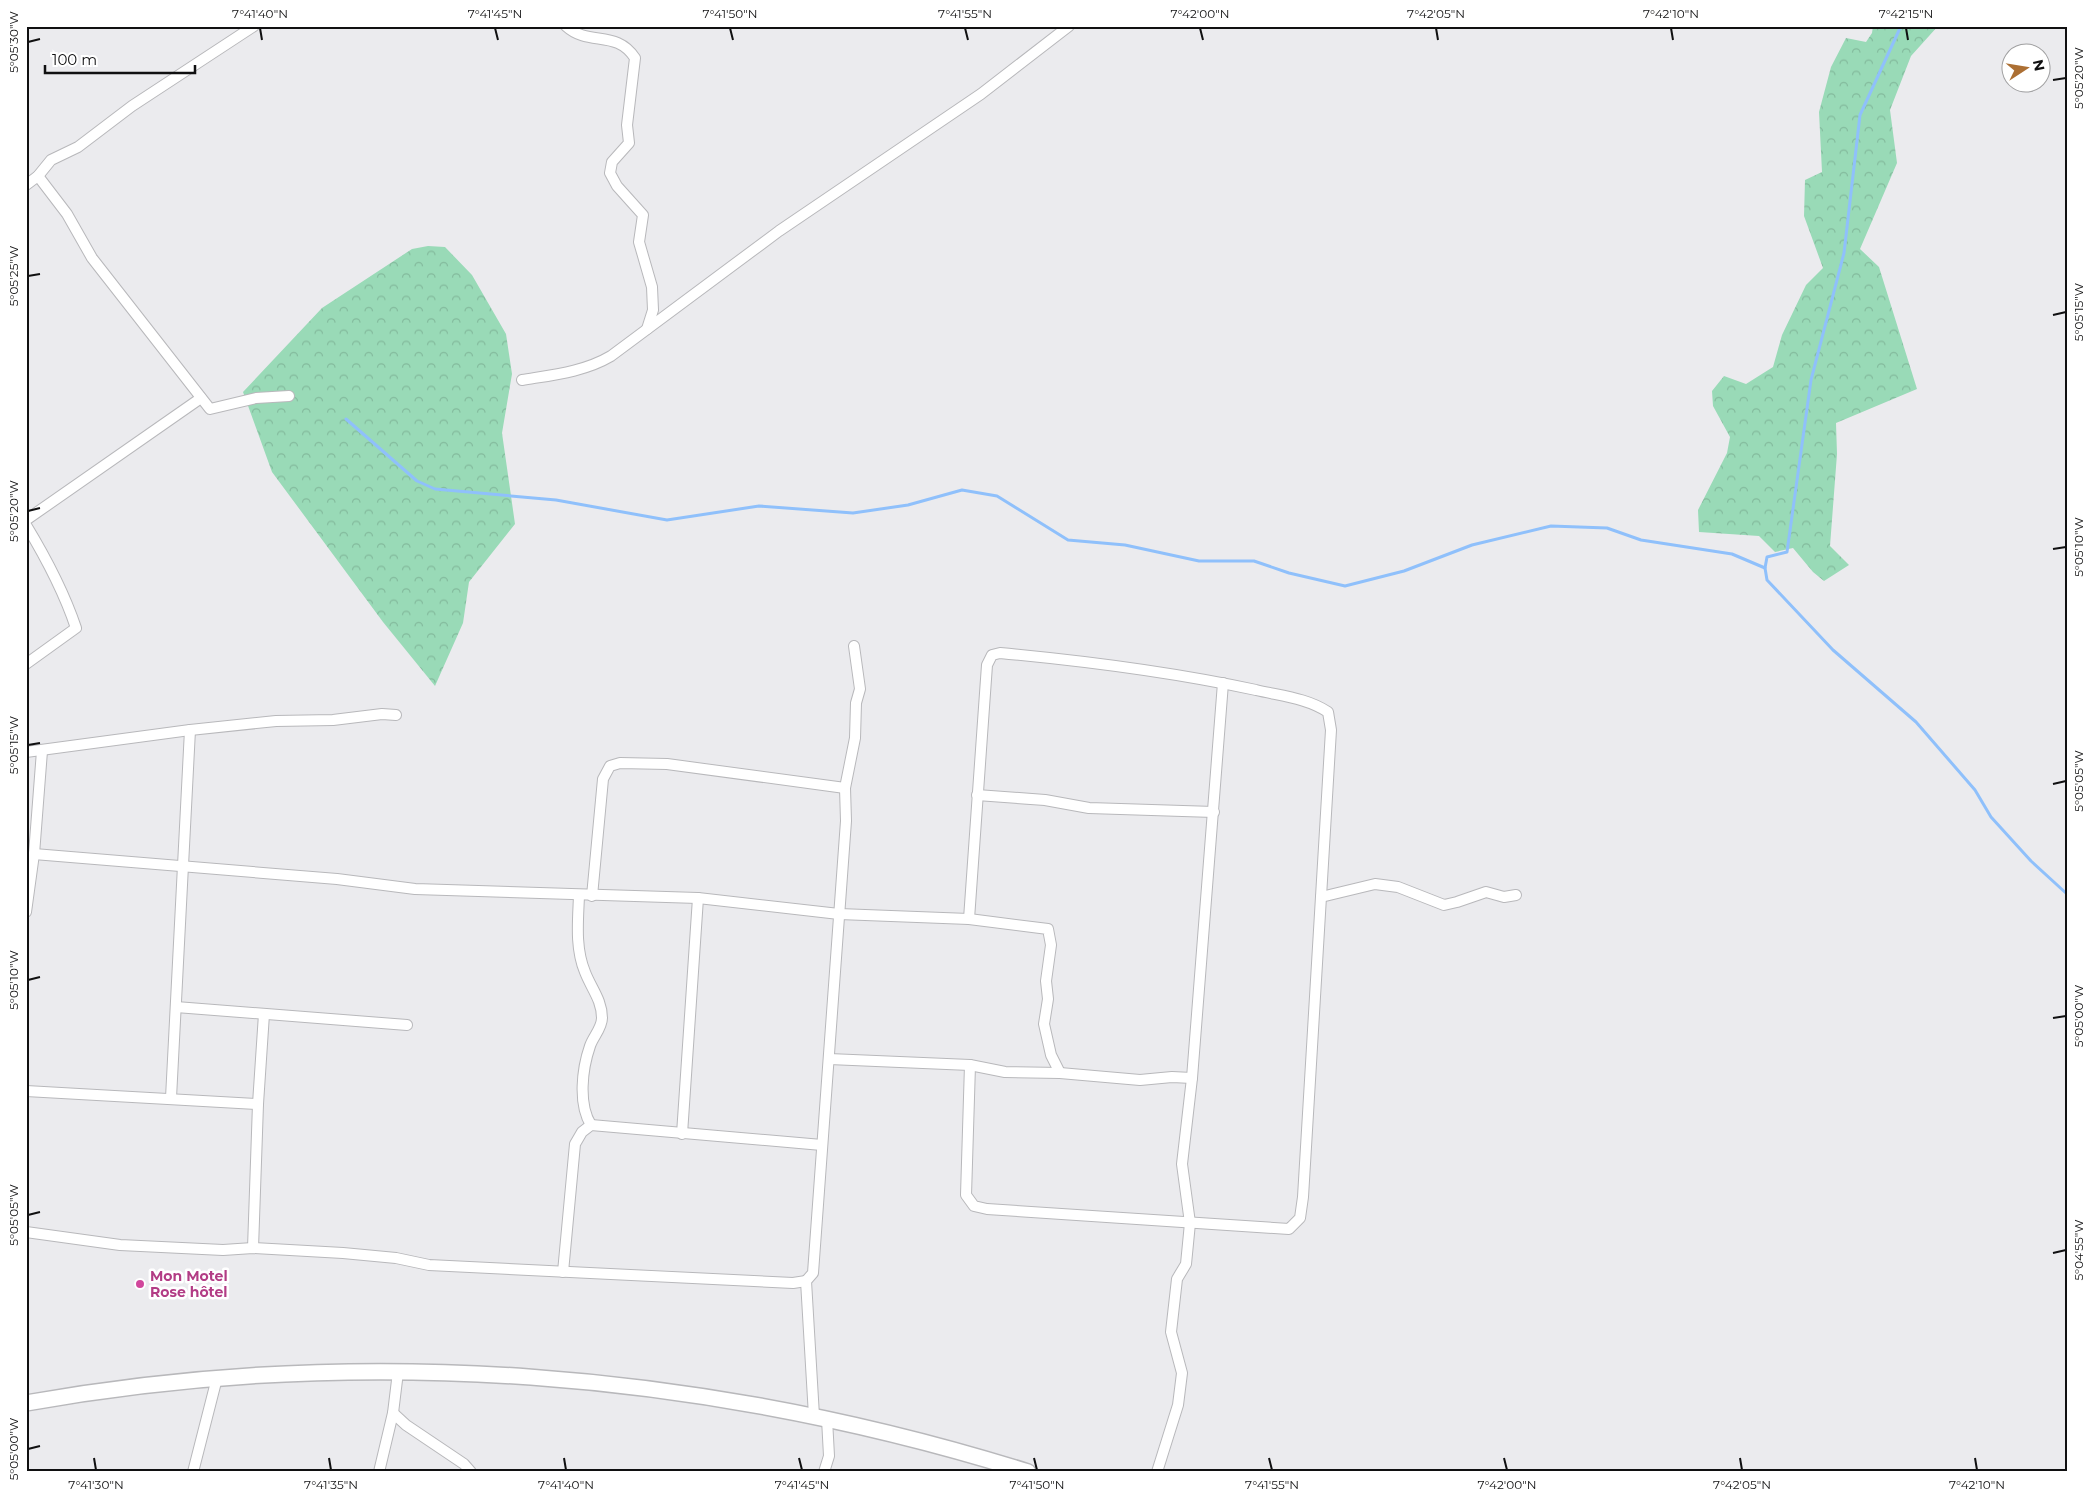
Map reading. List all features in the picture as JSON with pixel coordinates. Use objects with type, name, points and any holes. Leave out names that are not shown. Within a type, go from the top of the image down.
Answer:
[{"type":"main road","points":[[26,1403],[113,1389],[216,1378],[304,1373],[398,1372],[588,1381],[721,1398],[820,1417],[932,1442],[1028,1472]]},
{"type":"street","points":[[26,185],[38,176],[51,160],[78,147],[132,106],[254,26]]},
{"type":"street","points":[[566,26],[583,36],[620,42],[635,58],[627,125],[629,142],[612,162],[610,173],[617,186],[643,215],[639,242],[652,287],[652,310],[647,329]]},
{"type":"street","points":[[522,380],[570,372],[600,363],[779,231],[981,94],[1070,26]]},
{"type":"street","points":[[38,176],[67,214],[92,258],[210,409],[256,398],[289,396]]},
{"type":"street","points":[[26,520],[201,398]]},
{"type":"street","points":[[26,525],[44,555],[67,601],[76,628],[26,664]]},
{"type":"street","points":[[824,1472],[828,1456],[820,1417],[806,1282],[812,1273],[846,821],[845,788],[855,738],[856,703],[860,689],[854,646]]},
{"type":"street","points":[[969,919],[976,795],[987,665],[992,655],[1000,653],[1063,659],[1224,683],[1314,703],[1328,712],[1331,730],[1303,1197],[1300,1218],[1289,1229],[987,1209],[974,1206],[966,1195],[970,1065]]},
{"type":"street","points":[[1157,1472],[1178,1404],[1182,1373],[1171,1332],[1177,1280],[1186,1264],[1190,1223],[1182,1164],[1192,1078],[1224,683]]},
{"type":"street","points":[[26,752],[190,730],[297,719],[333,720],[382,714],[396,715]]},
{"type":"street","points":[[171,1098],[190,730]]},
{"type":"street","points":[[26,912],[34,854],[42,751]]},
{"type":"street","points":[[592,896],[603,779],[610,766],[620,763],[667,764],[845,788]]},
{"type":"street","points":[[976,795],[1045,800],[1088,808],[1214,812]]},
{"type":"street","points":[[34,854],[337,879],[415,889],[579,896],[698,898],[839,914],[969,919],[1048,929],[1051,945],[1046,981],[1048,1000],[1044,1024],[1051,1055],[1060,1073]]},
{"type":"street","points":[[1322,897],[1375,884],[1398,887],[1444,904],[1457,902],[1486,892],[1504,897],[1516,895]]},
{"type":"street","points":[[579,896],[578,937],[582,961],[601,1005],[602,1021],[590,1047],[584,1075],[584,1099],[587,1118],[591,1125]]},
{"type":"street","points":[[682,1134],[698,898]]},
{"type":"street","points":[[176,1007],[407,1025]]},
{"type":"street","points":[[254,1248],[258,1104],[264,1014]]},
{"type":"street","points":[[828,1059],[970,1065],[1005,1072],[1060,1073],[1140,1080],[1172,1077],[1192,1078]]},
{"type":"street","points":[[26,1091],[258,1104]]},
{"type":"street","points":[[563,1272],[575,1144],[582,1132],[591,1125],[822,1145]]},
{"type":"street","points":[[26,1232],[120,1245],[223,1250],[254,1248],[396,1258],[430,1265],[793,1283],[806,1282]]},
{"type":"street","points":[[379,1472],[393,1413],[398,1372]]},
{"type":"street","points":[[193,1472],[216,1378]]},
{"type":"street","points":[[393,1413],[406,1425],[464,1464],[471,1472]]},
{"type":"green space","points":[[1873,26],[1938,26],[1911,56],[1890,110],[1897,163],[1860,249],[1879,267],[1917,389],[1836,423],[1837,454],[1830,546],[1849,565],[1824,581],[1813,572],[1793,548],[1775,552],[1759,536],[1699,532],[1698,510],[1727,453],[1730,437],[1713,406],[1712,391],[1724,376],[1746,384],[1773,367],[1782,335],[1806,285],[1823,268],[1804,216],[1805,180],[1822,172],[1819,112],[1831,67],[1846,38],[1866,42],[1872,33]]},
{"type":"green space","points":[[428,246],[445,247],[472,275],[506,334],[512,374],[502,433],[515,524],[469,582],[463,623],[435,686],[383,622],[272,472],[243,392],[322,308],[412,249]]},
{"type":"waterway","points":[[1901,26],[1860,115],[1844,253],[1811,380],[1787,552],[1767,557],[1765,568],[1767,580],[1833,650],[1916,722],[1975,790],[1991,817],[2031,861],[2067,894]]},
{"type":"waterway","points":[[346,419],[417,481],[435,489],[556,500],[667,520],[759,506],[853,513],[908,505],[962,490],[997,496],[1068,540],[1125,545],[1199,561],[1254,561],[1289,573],[1345,586],[1404,571],[1472,545],[1551,526],[1607,528],[1641,540],[1732,554],[1765,568]]},
{"type":"place","name":"Mon Motel Rose hôtel","points":[[140,1284]]}]
